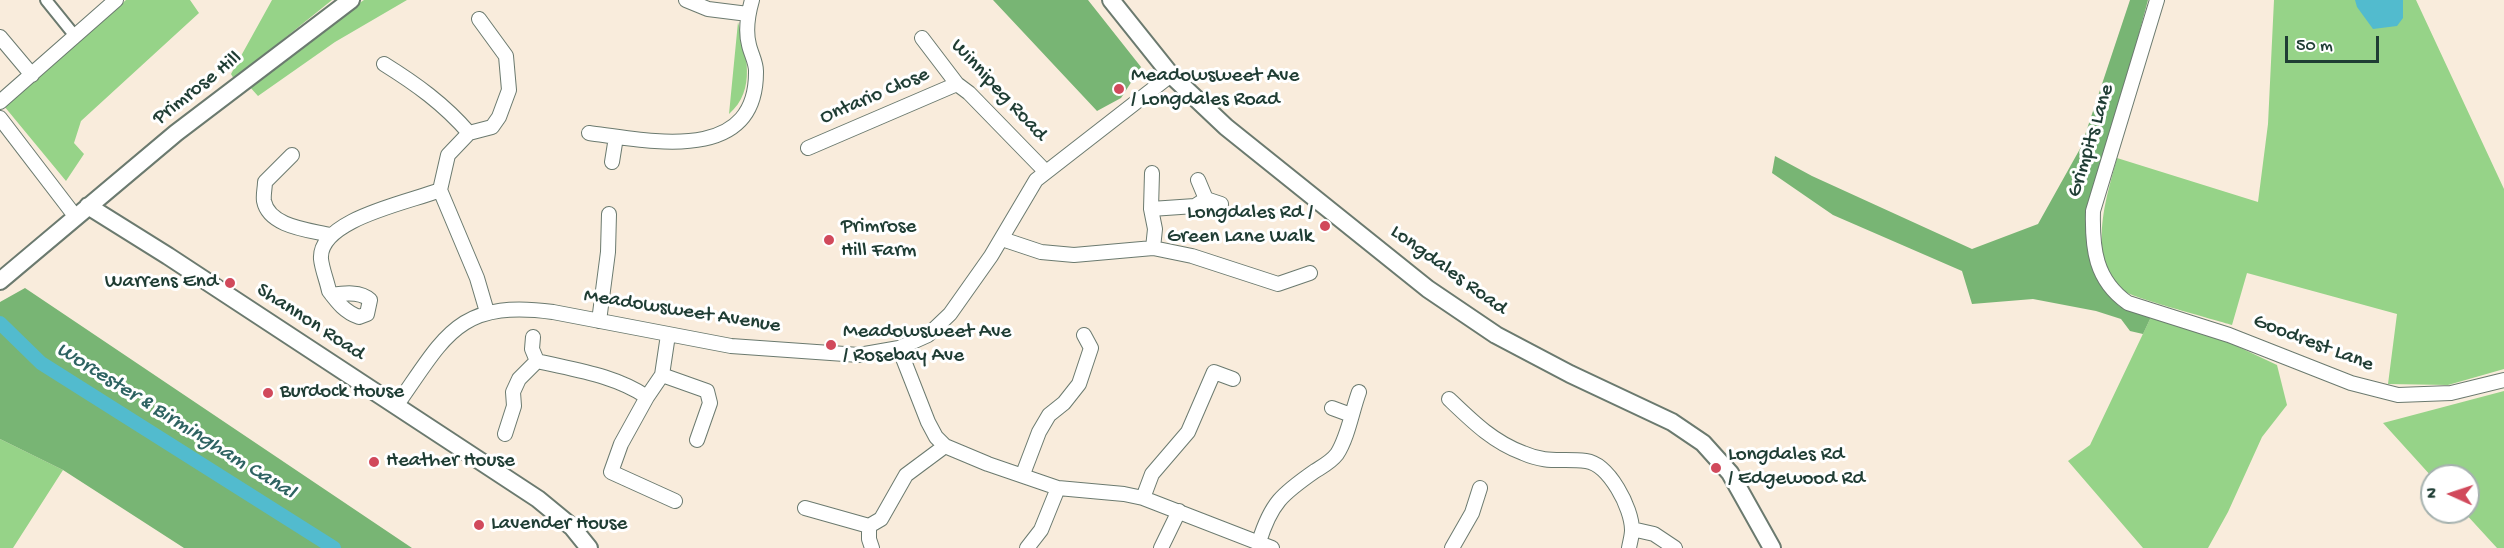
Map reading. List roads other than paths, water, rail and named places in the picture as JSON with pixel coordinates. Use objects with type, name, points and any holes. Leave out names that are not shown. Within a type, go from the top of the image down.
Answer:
[{"type":"street","points":[[46,0],[75,36]]},
{"type":"street","points":[[0,102],[116,0]]},
{"type":"street","name":"Primrose Hill","points":[[0,281],[185,127],[351,0]]},
{"type":"street","points":[[686,0],[708,9],[748,14]]},
{"type":"street","points":[[590,133],[663,143],[698,141],[721,134],[741,121],[754,95],[756,71],[748,43],[748,14],[752,0]]},
{"type":"street","name":"Longdales Road","points":[[1111,0],[1171,75],[1226,127],[1428,289],[1496,334],[1570,374],[1672,422],[1703,443],[1730,472],[1772,548]]},
{"type":"street","name":"Grimpits Lane","points":[[2114,293],[2097,262],[2092,235],[2093,211],[2157,0]]},
{"type":"street","points":[[479,19],[506,56],[509,90],[499,117],[492,127],[469,133],[448,155],[440,190],[477,278],[487,312]]},
{"type":"street","points":[[0,37],[32,75]]},
{"type":"street","name":"Winnipeg Road","points":[[922,38],[957,84],[969,93],[1045,171]]},
{"type":"street","points":[[384,64],[419,86],[452,113],[469,133]]},
{"type":"street","name":"Meadowsweet Avenue","points":[[396,406],[436,348],[454,328],[487,312],[529,309],[731,346],[859,355],[899,348],[928,335],[940,325],[974,282],[1002,239],[1035,180],[1171,75]]},
{"type":"street","name":"Ontario Close","points":[[808,148],[957,84]]},
{"type":"street","points":[[0,118],[82,211]]},
{"type":"street","points":[[612,162],[616,137]]},
{"type":"street","points":[[292,155],[265,182],[264,201],[268,211],[274,218],[295,227],[330,235]]},
{"type":"street","points":[[1152,173],[1151,209],[1155,229],[1153,248]]},
{"type":"street","points":[[1198,180],[1206,199],[1221,204]]},
{"type":"street","points":[[332,295],[321,257],[330,235],[348,222],[440,190]]},
{"type":"street","points":[[1151,209],[1195,206],[1206,199]]},
{"type":"street","name":"Shannon Road","points":[[82,211],[168,256],[538,499],[572,527],[589,548]]},
{"type":"street","points":[[599,321],[608,252],[609,214]]},
{"type":"street","points":[[1002,239],[1041,252],[1074,255],[1153,248],[1192,256],[1278,284],[1310,273]]},
{"type":"street","name":"Goodrest Lane","points":[[2114,293],[2128,303],[2229,335],[2350,383],[2398,395],[2451,393],[2504,380]]},
{"type":"street","points":[[668,335],[662,375],[621,444],[611,472],[675,501]]},
{"type":"street","points":[[1023,474],[1039,432],[1049,415],[1064,403],[1080,384],[1092,348],[1084,335]]},
{"type":"street","points":[[533,337],[532,349],[537,361]]},
{"type":"street","points":[[899,348],[928,422],[936,437],[945,446],[987,464],[1023,474],[1058,488],[1143,498],[1265,545],[1267,518],[1275,503],[1328,463],[1337,453],[1359,392]]},
{"type":"street","points":[[537,361],[595,374],[632,387],[647,397]]},
{"type":"street","points":[[505,434],[514,406],[513,392],[519,379],[537,361]]},
{"type":"street","points":[[1143,498],[1152,474],[1188,432],[1214,372],[1233,379]]},
{"type":"street","points":[[662,375],[707,391],[710,403],[697,440]]},
{"type":"street","points":[[1449,399],[1480,429],[1497,441],[1522,453],[1550,462],[1587,461],[1607,472],[1628,511],[1632,529],[1629,548]]},
{"type":"street","points":[[1332,408],[1351,415]]},
{"type":"street","points":[[805,508],[869,526],[881,519],[906,475],[945,446]]},
{"type":"street","points":[[1027,548],[1041,530],[1058,488]]},
{"type":"street","points":[[1452,548],[1472,513],[1480,488]]},
{"type":"street","points":[[1161,548],[1179,512]]},
{"type":"street","points":[[869,526],[872,548]]},
{"type":"street","points":[[1632,529],[1653,534],[1675,548]]},
{"type":"water","points":[[2355,0],[2403,0],[2403,18],[2397,26],[2373,29],[2357,7]]},
{"type":"waterway","name":"Worcester & Birmingham Canal","points":[[0,323],[41,363],[334,548]]},
{"type":"place","name":"Meadowsweet Ave / Longdales Road","points":[[1119,89]]},
{"type":"place","name":"Longdales Rd / Green Lane Walk","points":[[1325,226]]},
{"type":"place","name":"Primrose Hill Farm","points":[[829,240]]},
{"type":"place","name":"Warrens End","points":[[230,283]]},
{"type":"place","name":"Meadowsweet Ave / Rosebay Ave","points":[[831,345]]},
{"type":"place","name":"Burdock House","points":[[268,393]]},
{"type":"place","name":"Heather House","points":[[374,462]]},
{"type":"place","name":"Longdales Rd / Edgewood Rd","points":[[1716,468]]},
{"type":"place","name":"Lavender House","points":[[479,525]]}]
